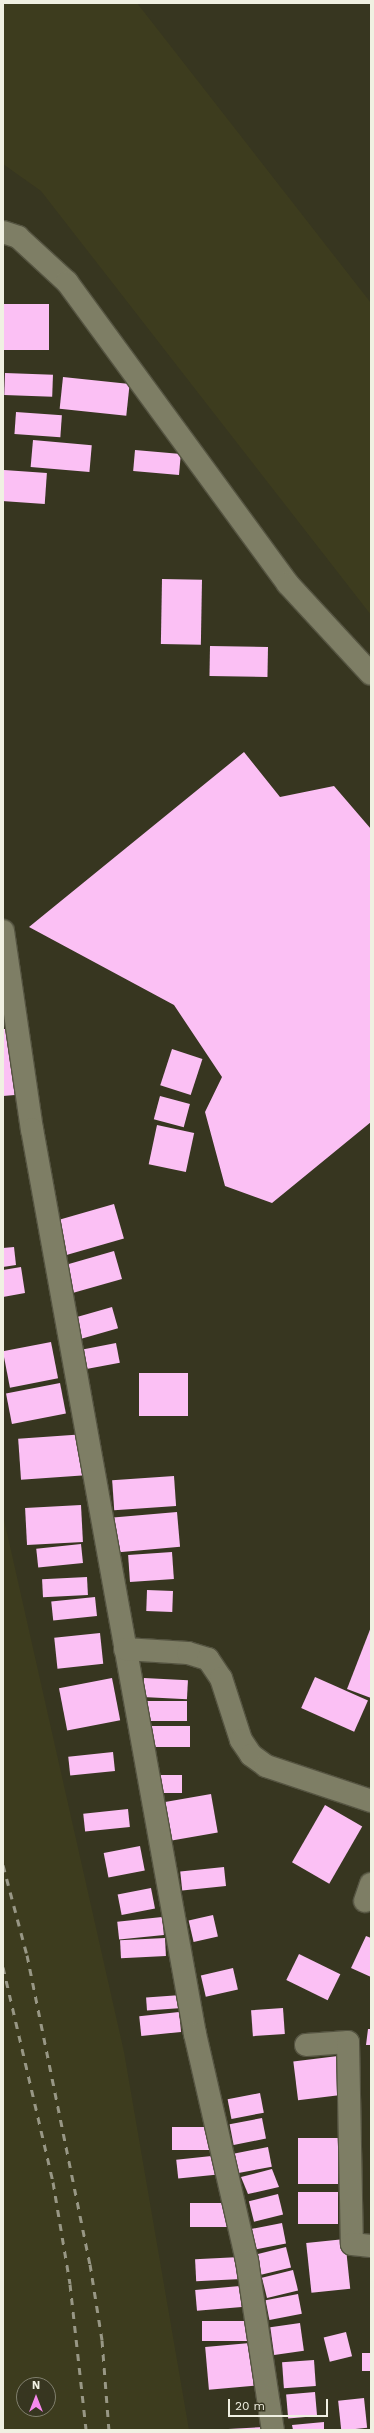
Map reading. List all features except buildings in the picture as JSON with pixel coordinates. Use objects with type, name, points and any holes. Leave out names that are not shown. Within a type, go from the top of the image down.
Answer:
[{"type":"street","points":[[3,232],[18,237],[67,282],[288,584],[371,674]]},
{"type":"street","points":[[3,931],[32,1129],[195,2034],[247,2260],[273,2430]]},
{"type":"street","points":[[126,1649],[188,1653],[208,1659],[221,1678],[241,1740],[251,1755],[266,1766],[371,1801]]},
{"type":"street","points":[[306,2045],[348,2042],[352,2244],[371,2246]]},
{"type":"shaded area","points":[[3,3],[137,3],[371,303],[371,615],[41,191],[3,164]]},
{"type":"shaded area","points":[[3,1515],[124,2052],[189,2430],[3,2430]]},
{"type":"railway","points":[[3,1865],[27,1955],[90,2264],[102,2340],[109,2430]]},
{"type":"railway","points":[[3,1967],[53,2182],[70,2284],[86,2430]]}]
